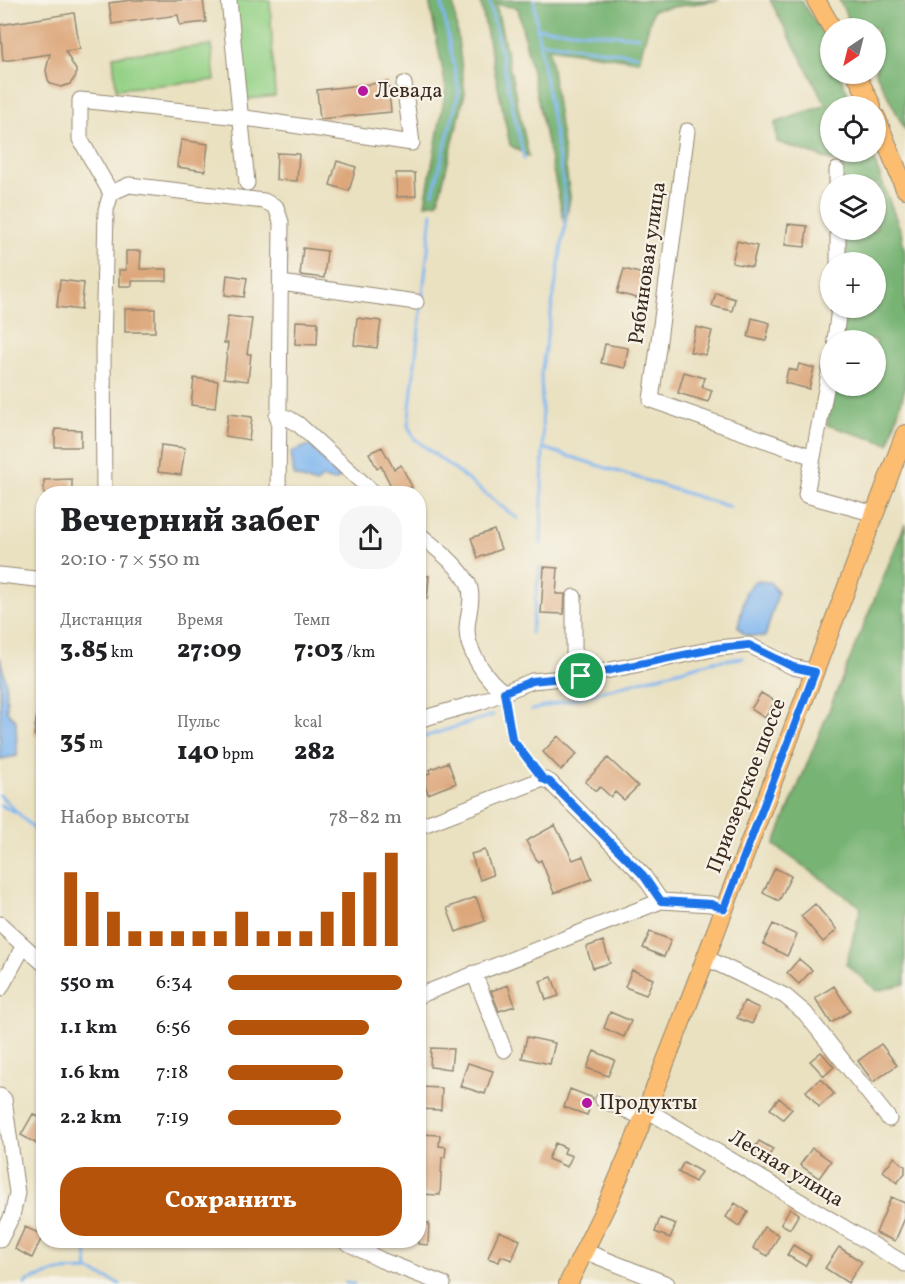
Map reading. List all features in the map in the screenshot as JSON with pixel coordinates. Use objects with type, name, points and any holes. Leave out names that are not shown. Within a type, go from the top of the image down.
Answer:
[{"type":"main road","points":[[816,0],[826,18]]},
{"type":"main road","points":[[886,142],[905,189]]},
{"type":"main road","name":"Приозерское шоссе","points":[[568,1284],[622,1170],[645,1114],[905,434]]},
{"type":"street","points":[[229,0],[247,183]]},
{"type":"street","points":[[104,486],[104,271],[106,210],[111,193],[80,139],[81,100],[239,117],[412,143],[404,84]]},
{"type":"street","name":"Рябиновая улица","points":[[687,131],[651,400],[813,457]]},
{"type":"street","points":[[111,193],[129,185],[264,201],[276,207],[281,222],[278,486]]},
{"type":"street","points":[[281,283],[416,302]]},
{"type":"street","points":[[825,396],[806,495],[875,514]]},
{"type":"street","points":[[277,416],[288,418],[298,424],[366,486]]},
{"type":"street","points":[[426,540],[457,568],[469,585],[470,605],[467,630],[469,643],[475,658],[495,686],[504,692]]},
{"type":"street","points":[[0,575],[36,579]]},
{"type":"street","points":[[574,597],[574,676]]},
{"type":"street","points":[[426,718],[483,701],[532,681],[574,676],[718,648],[749,645],[793,667],[815,672]]},
{"type":"street","points":[[426,824],[543,779],[550,782],[643,875],[661,901]]},
{"type":"street","points":[[426,993],[661,901],[711,904],[724,909]]},
{"type":"street","points":[[0,924],[36,958]]},
{"type":"street","points":[[0,989],[23,947]]},
{"type":"street","points":[[706,958],[785,996],[805,1013],[889,1119]]},
{"type":"street","points":[[474,973],[504,1050]]},
{"type":"street","points":[[0,1096],[4,1099],[17,1193],[12,1216],[0,1240]]},
{"type":"street","name":"Лесная улица","points":[[603,1100],[645,1114],[905,1264]]},
{"type":"street","points":[[358,1248],[381,1260],[443,1284]]},
{"type":"street","points":[[584,1251],[667,1284]]},
{"type":"path","points":[[504,692],[512,739],[543,779]]},
{"type":"green space","points":[[233,0],[270,0],[275,96],[240,100]]},
{"type":"green space","points":[[429,0],[453,0],[465,93],[438,202],[425,204],[446,88]]},
{"type":"green space","points":[[480,0],[719,0],[653,10],[639,61],[549,48],[570,197],[565,226],[518,8],[496,4],[529,157],[510,145]]},
{"type":"green space","points":[[770,0],[801,0],[820,29],[820,84],[844,84],[849,96],[821,96]]},
{"type":"green space","points":[[839,0],[905,0],[905,130],[882,84],[886,84],[886,18],[848,18]]},
{"type":"green space","points":[[211,45],[215,80],[116,89],[113,56]]},
{"type":"green space","points":[[820,107],[820,157],[777,142],[775,123]]},
{"type":"green space","points":[[836,162],[875,162],[879,174],[842,174],[842,164]]},
{"type":"green space","points":[[886,192],[901,232],[905,252],[905,388],[889,444],[827,425],[832,396],[886,396],[886,330],[842,330],[844,318],[886,318],[886,252],[844,252],[843,240],[886,240]]},
{"type":"green space","points":[[905,524],[905,984],[877,991],[846,964],[861,907],[774,845]]},
{"type":"water","points":[[310,445],[340,478],[335,481],[322,478],[316,484],[294,476],[291,452]]},
{"type":"water","points":[[755,581],[770,582],[778,593],[765,637],[745,635],[738,627],[746,591]]},
{"type":"water","points":[[0,657],[6,683],[7,711],[16,721],[17,756],[0,759]]},
{"type":"building","points":[[132,0],[203,0],[206,22],[180,25],[178,15],[112,24],[109,3]]},
{"type":"building","points":[[74,13],[80,49],[65,51],[76,70],[76,76],[70,84],[61,87],[51,84],[48,80],[46,70],[50,54],[3,61],[0,25]]},
{"type":"building","points":[[388,82],[391,112],[320,119],[317,90]]},
{"type":"building","points":[[181,140],[208,144],[205,171],[177,167]]},
{"type":"building","points":[[277,153],[299,154],[297,181],[276,180]]},
{"type":"building","points":[[337,161],[356,167],[349,191],[330,185]]},
{"type":"building","points":[[396,173],[415,173],[416,196],[397,197]]},
{"type":"building","points":[[788,224],[807,226],[805,247],[785,245]]},
{"type":"building","points":[[737,241],[757,246],[752,267],[732,263]]},
{"type":"building","points":[[303,248],[327,251],[324,278],[300,275]]},
{"type":"building","points":[[126,251],[141,251],[140,269],[167,269],[167,281],[132,281],[132,286],[119,286],[119,270],[126,270]]},
{"type":"building","points":[[624,269],[647,275],[641,299],[617,293]]},
{"type":"building","points":[[227,275],[247,278],[244,297],[225,295]]},
{"type":"building","points":[[60,280],[84,283],[81,310],[57,307]]},
{"type":"building","points":[[716,293],[735,299],[732,311],[712,306]]},
{"type":"building","points":[[125,309],[155,309],[155,332],[125,332]]},
{"type":"building","points":[[228,316],[252,319],[247,354],[251,354],[248,381],[224,378],[228,343],[224,343]]},
{"type":"building","points":[[357,318],[381,321],[377,348],[354,345]]},
{"type":"building","points":[[752,318],[770,323],[766,341],[748,337]]},
{"type":"building","points":[[296,321],[318,322],[317,345],[295,344]]},
{"type":"building","points":[[696,327],[712,331],[706,355],[690,352]]},
{"type":"building","points":[[605,344],[628,348],[625,368],[601,363]]},
{"type":"building","points":[[799,364],[814,368],[809,389],[785,383],[788,369],[797,371]]},
{"type":"building","points":[[684,372],[705,378],[702,387],[712,390],[708,402],[678,393]]},
{"type":"building","points":[[194,378],[218,381],[215,408],[191,405]]},
{"type":"building","points":[[228,414],[252,417],[249,440],[225,436]]},
{"type":"building","points":[[55,429],[81,430],[81,447],[55,447]]},
{"type":"building","points":[[161,445],[185,448],[181,475],[158,472]]},
{"type":"building","points":[[382,447],[394,469],[401,465],[412,486],[391,486],[381,466],[377,468],[369,453]]},
{"type":"building","points":[[72,479],[72,486],[44,486],[44,480]]},
{"type":"building","points":[[494,530],[501,549],[478,558],[471,538]]},
{"type":"building","points":[[544,567],[558,568],[556,594],[565,594],[564,614],[541,613]]},
{"type":"building","points":[[426,576],[429,576],[426,599]]},
{"type":"building","points":[[761,693],[775,701],[765,718],[751,709]]},
{"type":"building","points":[[558,736],[577,754],[561,770],[543,752]]},
{"type":"building","points":[[608,758],[638,786],[624,800],[615,792],[611,797],[600,787],[596,791],[585,782]]},
{"type":"building","points":[[448,762],[456,783],[428,794],[426,774],[430,773],[429,770]]},
{"type":"building","points":[[555,825],[573,860],[583,856],[592,879],[554,893],[541,860],[538,862],[526,841]]},
{"type":"building","points":[[485,850],[493,875],[480,880],[471,854]]},
{"type":"building","points":[[775,868],[791,876],[779,901],[763,893]]},
{"type":"building","points":[[476,897],[485,921],[456,932],[447,908]]},
{"type":"building","points":[[815,904],[837,930],[823,942],[801,916]]},
{"type":"building","points":[[773,924],[797,935],[787,956],[763,944]]},
{"type":"building","points":[[650,932],[671,940],[664,957],[643,948]]},
{"type":"building","points":[[603,941],[610,963],[593,968],[586,947]]},
{"type":"building","points":[[799,959],[812,970],[799,984],[787,973]]},
{"type":"building","points":[[632,970],[653,979],[646,995],[625,987]]},
{"type":"building","points":[[552,977],[559,996],[546,1000],[540,981]]},
{"type":"building","points":[[508,985],[515,1006],[499,1011],[491,991]]},
{"type":"building","points":[[834,986],[850,1011],[831,1023],[815,998]]},
{"type":"building","points":[[744,1001],[759,1008],[752,1024],[737,1018]]},
{"type":"building","points":[[610,1012],[631,1021],[624,1037],[604,1028]]},
{"type":"building","points":[[527,1037],[555,1043],[550,1064],[522,1058]]},
{"type":"building","points":[[881,1044],[897,1065],[873,1082],[858,1061]]},
{"type":"building","points":[[431,1048],[453,1049],[451,1069],[430,1067]]},
{"type":"building","points":[[594,1051],[615,1060],[608,1076],[587,1068]]},
{"type":"building","points":[[821,1052],[834,1067],[824,1076],[810,1061]]},
{"type":"building","points":[[468,1063],[493,1071],[485,1094],[460,1086]]},
{"type":"building","points":[[821,1078],[834,1094],[819,1107],[806,1091]]},
{"type":"building","points":[[426,1087],[442,1088],[441,1110],[426,1109]]},
{"type":"building","points":[[570,1089],[593,1098],[587,1115],[564,1107]]},
{"type":"building","points":[[779,1098],[792,1109],[783,1119],[770,1109]]},
{"type":"building","points":[[33,1114],[36,1116],[36,1143],[21,1135]]},
{"type":"building","points":[[426,1134],[440,1135],[439,1146],[446,1147],[445,1157],[442,1157],[440,1195],[426,1194]]},
{"type":"building","points":[[759,1141],[773,1149],[767,1159],[753,1151]]},
{"type":"building","points":[[555,1143],[566,1148],[564,1153],[572,1156],[567,1167],[548,1159]]},
{"type":"building","points":[[812,1148],[831,1161],[819,1178],[800,1165]]},
{"type":"building","points":[[894,1157],[905,1166],[905,1173],[897,1183],[883,1171]]},
{"type":"building","points":[[684,1162],[701,1172],[695,1182],[678,1172]]},
{"type":"building","points":[[891,1197],[905,1203],[905,1218],[895,1241],[876,1233]]},
{"type":"building","points":[[735,1203],[748,1212],[739,1226],[726,1217]]},
{"type":"building","points":[[790,1208],[799,1214],[790,1229],[781,1224]]},
{"type":"building","points":[[660,1218],[676,1224],[670,1238],[655,1232]]},
{"type":"building","points":[[426,1223],[429,1223],[428,1245],[426,1245]]},
{"type":"building","points":[[25,1227],[36,1232],[37,1248],[32,1258],[15,1249]]},
{"type":"building","points":[[764,1227],[779,1235],[768,1256],[753,1248]]},
{"type":"building","points":[[499,1231],[520,1240],[512,1260],[501,1256],[499,1262],[488,1258]]},
{"type":"building","points":[[793,1245],[811,1256],[805,1266],[787,1255]]},
{"type":"building","points":[[839,1247],[862,1262],[848,1283],[825,1268]]},
{"type":"waterway","points":[[433,193],[459,92],[441,0]]},
{"type":"waterway","points":[[489,0],[524,159]]},
{"type":"waterway","points":[[534,0],[537,28],[639,37]]},
{"type":"waterway","points":[[537,28],[565,195],[565,226],[541,374],[543,448],[730,507]]},
{"type":"waterway","points":[[539,42],[637,55]]},
{"type":"waterway","points":[[432,213],[408,426],[415,439],[518,519]]},
{"type":"waterway","points":[[541,544],[543,448]]},
{"type":"waterway","points":[[531,633],[540,568]]},
{"type":"waterway","points":[[532,710],[715,661],[743,658]]},
{"type":"waterway","points":[[426,736],[493,715]]},
{"type":"waterway","points":[[0,795],[36,831]]},
{"type":"waterway","points":[[0,805],[15,812]]},
{"type":"waterway","points":[[86,1248],[88,1270]]},
{"type":"waterway","points":[[25,1284],[58,1271],[88,1270],[120,1284]]},
{"type":"waterway","points":[[346,1282],[354,1284]]},
{"type":"place","name":"Левада","points":[[363,91]]},
{"type":"place","name":"Продукты","points":[[587,1103]]},
{"type":"route","points":[[749,645],[793,667],[815,672],[724,909],[711,904],[690,901],[661,901],[643,875],[550,782],[543,779],[512,739],[504,692],[532,681],[581,676],[718,648],[749,645]]}]
